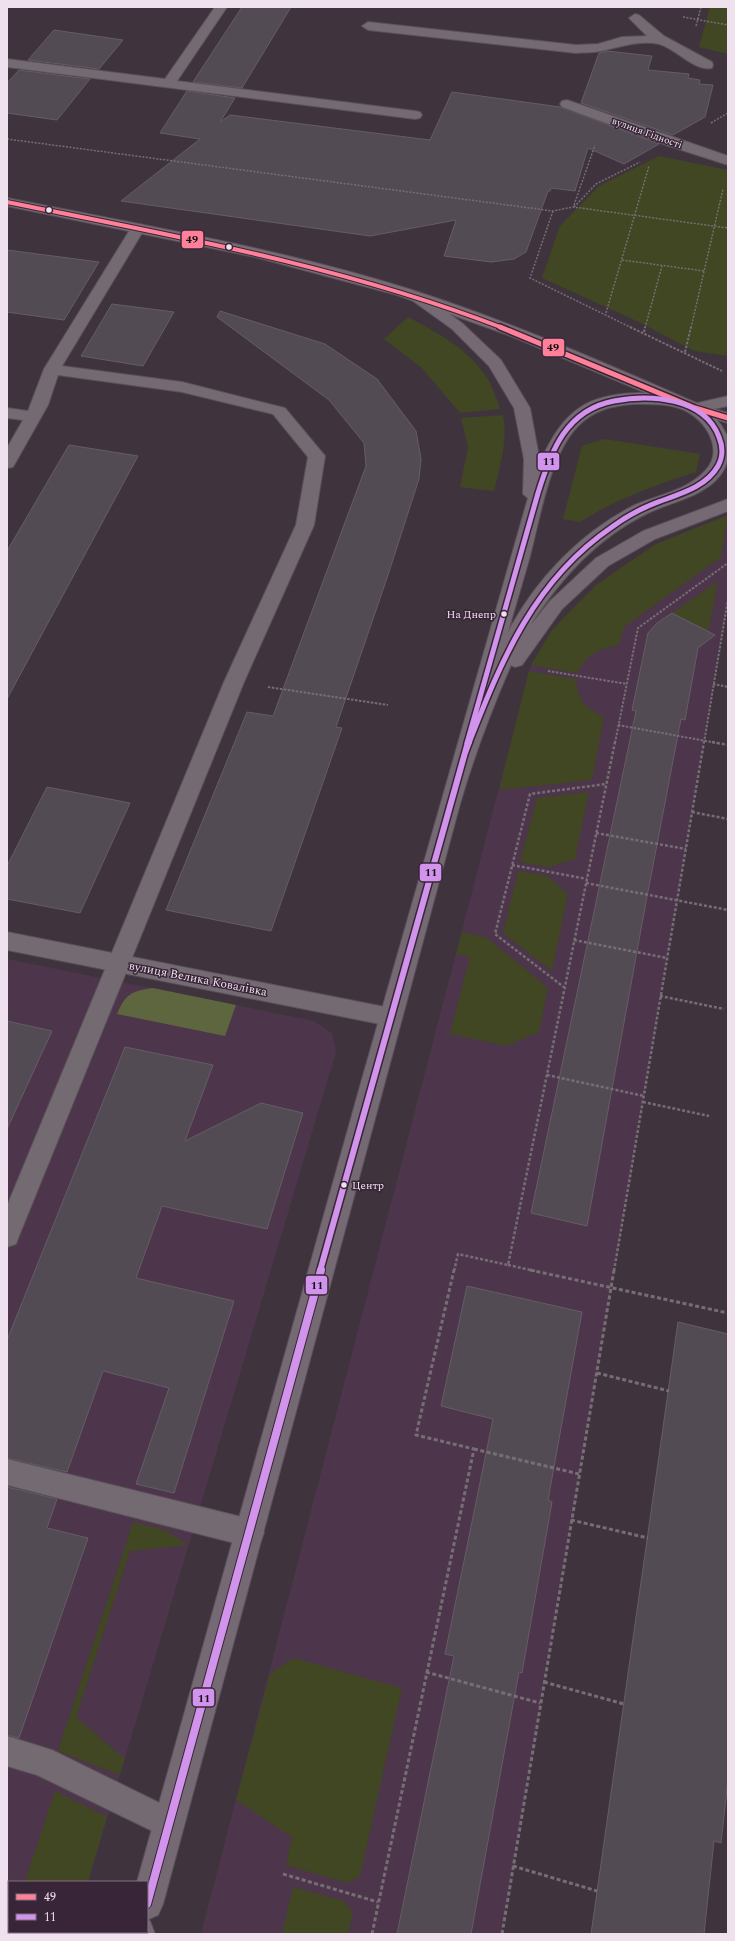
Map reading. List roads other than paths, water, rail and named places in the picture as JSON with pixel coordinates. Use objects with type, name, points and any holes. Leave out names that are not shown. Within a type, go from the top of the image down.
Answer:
[{"type":"highway","points":[[7,202],[219,244],[306,265],[418,298],[503,328],[695,408],[728,418]]},
{"type":"main road","points":[[418,298],[457,326],[495,363],[522,408],[532,459],[532,517]]},
{"type":"main road","points":[[148,1900],[250,1533],[390,1017],[532,517],[550,459],[565,429],[592,407],[622,400],[659,399],[695,408],[720,433],[722,458],[711,477],[687,491],[643,508],[609,528],[579,551],[551,580],[524,618],[498,671],[465,753]]},
{"type":"main road","points":[[465,753],[517,656],[561,600],[602,562],[649,535],[716,508],[728,505]]},
{"type":"street","points":[[170,83],[221,7]]},
{"type":"street","points":[[622,40],[631,31],[637,13]]},
{"type":"street","points":[[637,13],[647,31],[707,66]]},
{"type":"street","points":[[368,26],[576,49],[599,48],[622,40],[642,39],[662,41]]},
{"type":"street","points":[[7,63],[414,115]]},
{"type":"street","name":"вулиця Гідності","points":[[567,104],[728,161]]},
{"type":"street","points":[[7,463],[40,405],[52,369],[138,228]]},
{"type":"street","points":[[7,1236],[120,964],[234,682],[305,525],[317,456],[279,411],[182,387],[52,369]]},
{"type":"street","points":[[695,408],[728,401]]},
{"type":"street","points":[[7,414],[34,417]]},
{"type":"street","name":"вулиця Велика Ковалівка","points":[[7,941],[390,1017]]},
{"type":"street","points":[[7,1472],[250,1533]]},
{"type":"street","points":[[7,1751],[41,1760],[169,1824]]},
{"type":"place","name":"На Днепр","points":[[504,614]]},
{"type":"place","name":"Центр","points":[[344,1185]]}]
